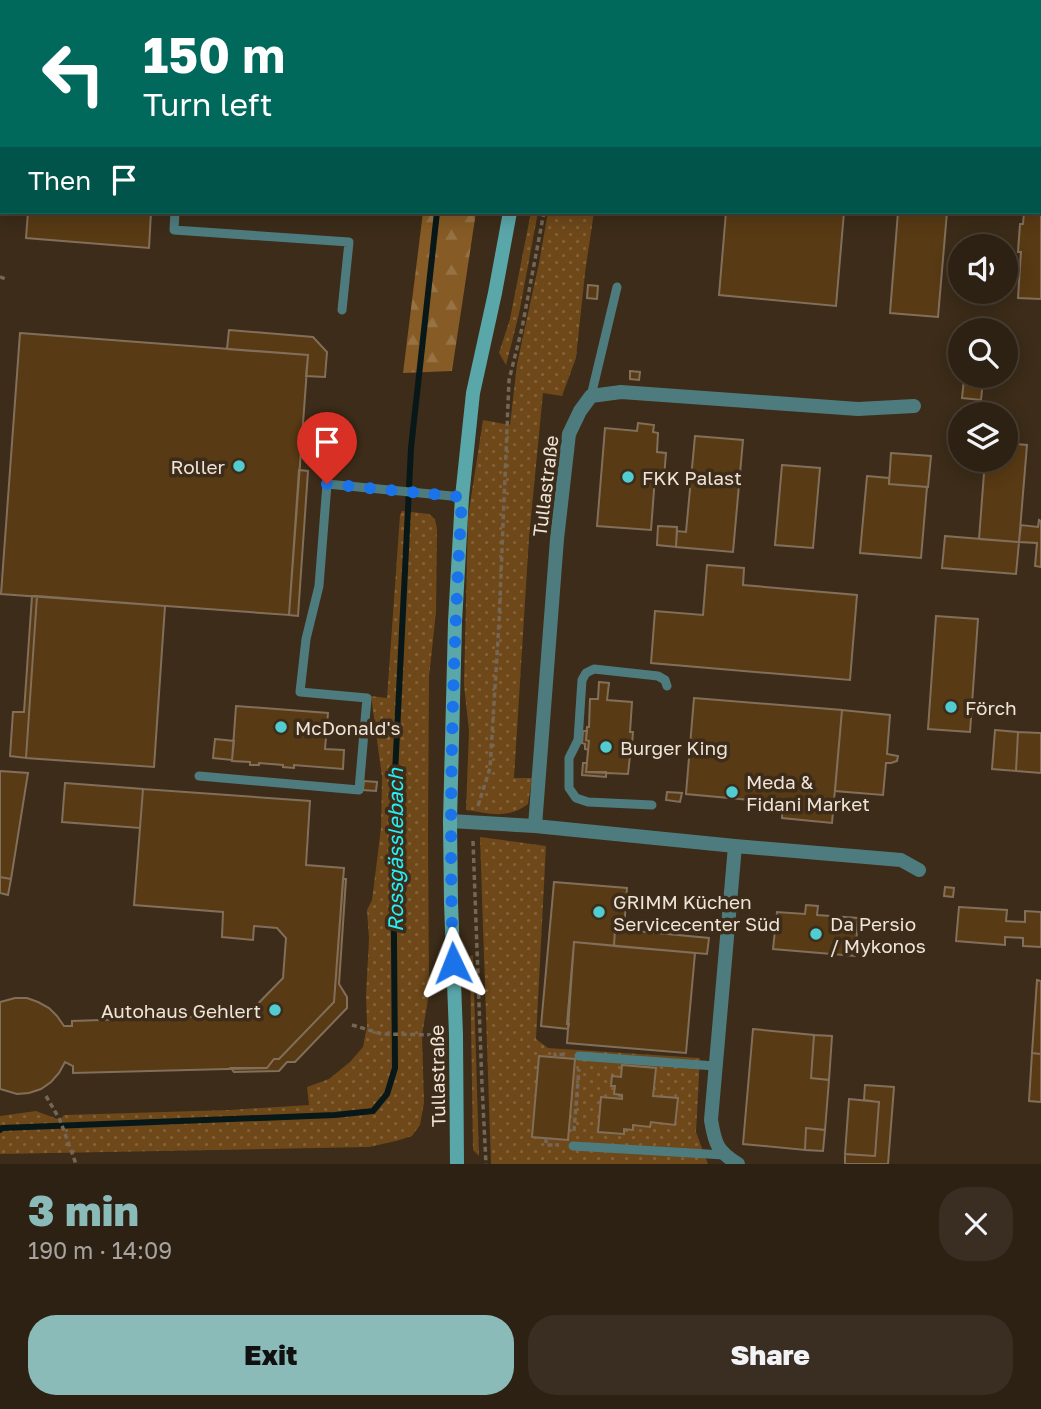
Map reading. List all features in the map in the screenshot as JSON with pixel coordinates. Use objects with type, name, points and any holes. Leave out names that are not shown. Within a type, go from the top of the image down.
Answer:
[{"type":"street","name":"Tullastraße","points":[[457,1164],[450,821],[455,622],[462,497],[473,393],[510,214]]},
{"type":"street","points":[[591,396],[621,392],[858,409],[914,406]]},
{"type":"street","name":"Tullastraße","points":[[535,826],[557,539],[569,434],[591,396]]},
{"type":"street","points":[[450,821],[535,826],[901,860],[919,870]]},
{"type":"street","points":[[735,846],[711,1120],[714,1141],[724,1155],[738,1164]]},
{"type":"lane","points":[[175,214],[174,230],[349,242],[342,310]]},
{"type":"lane","points":[[591,396],[617,287]]},
{"type":"lane","points":[[199,776],[359,790],[367,698],[300,692],[306,639],[319,586],[327,484],[462,497]]},
{"type":"lane","points":[[652,805],[588,802],[576,798],[569,788],[569,758],[578,740],[582,680],[586,673],[594,669],[658,676],[665,680],[667,686]]},
{"type":"lane","points":[[579,1056],[715,1066]]},
{"type":"lane","points":[[573,1146],[724,1155]]},
{"type":"path","points":[[486,1164],[472,822],[490,768],[509,380],[522,328],[544,214]]},
{"type":"path","points":[[0,277],[6,279]]},
{"type":"path","points":[[352,1025],[382,1034],[456,1035]]},
{"type":"path","points":[[546,1138],[546,1145],[573,1146],[579,1056],[555,1054],[555,1058]]},
{"type":"path","points":[[46,1096],[60,1120],[76,1164]]},
{"type":"shaded area","points":[[531,214],[538,214],[519,314],[506,365],[499,353],[510,319]]},
{"type":"shaded area","points":[[548,214],[594,214],[576,358],[562,396],[543,393],[529,538],[514,778],[532,778],[528,804],[513,812],[490,814],[466,810],[469,731],[464,685],[468,517],[483,420],[510,425],[517,364]]},
{"type":"shaded area","points":[[402,511],[429,514],[435,519],[437,529],[436,612],[429,677],[429,993],[422,1035],[424,1103],[420,1125],[412,1136],[369,1147],[0,1154],[0,1116],[36,1111],[60,1120],[64,1115],[309,1105],[307,1087],[329,1079],[363,1047],[367,1026],[367,910],[372,900],[381,828],[382,777],[371,696],[387,698]]},
{"type":"shaded area","points":[[480,837],[546,846],[536,1039],[548,1048],[700,1058],[696,1132],[708,1164],[491,1164]]},
{"type":"shaded area","points":[[473,955],[479,1156],[473,1150],[470,956]]},
{"type":"green space","points":[[423,214],[476,214],[452,371],[403,373]]},
{"type":"building","points":[[28,214],[151,214],[149,248],[26,238]]},
{"type":"building","points":[[726,214],[844,214],[836,306],[719,295]]},
{"type":"building","points":[[898,214],[947,214],[938,317],[890,313]]},
{"type":"building","points":[[1024,214],[1041,214],[1041,299],[1018,298],[1020,224],[1023,224]]},
{"type":"building","points":[[588,285],[598,286],[597,299],[587,298]]},
{"type":"building","points":[[229,330],[313,337],[327,352],[325,377],[306,376],[308,355],[227,349]]},
{"type":"building","points":[[20,333],[308,355],[289,615],[1,594]]},
{"type":"building","points":[[630,371],[640,372],[639,380],[630,379]]},
{"type":"building","points":[[963,388],[982,388],[981,400],[962,398]]},
{"type":"building","name":"FKK Palast","points":[[638,423],[654,425],[653,432],[658,433],[657,452],[666,453],[664,477],[655,477],[651,530],[597,526],[605,428],[637,431]]},
{"type":"building","points":[[695,436],[743,440],[733,552],[676,547],[677,531],[686,532]]},
{"type":"building","points":[[1018,444],[1027,445],[1019,542],[979,539],[984,472],[1018,472]]},
{"type":"building","points":[[891,453],[931,456],[928,487],[889,484]]},
{"type":"building","points":[[782,465],[820,468],[813,548],[775,545]]},
{"type":"building","points":[[299,470],[308,471],[298,616],[289,615]]},
{"type":"building","points":[[867,476],[889,478],[889,484],[927,487],[921,558],[860,553]]},
{"type":"building","points":[[1039,520],[1041,567],[1035,566],[1037,543],[1019,542],[1021,525],[1038,527]]},
{"type":"building","points":[[658,526],[677,527],[676,547],[657,545]]},
{"type":"building","points":[[945,536],[1019,542],[1016,574],[942,568]]},
{"type":"building","points":[[707,565],[744,568],[743,585],[857,595],[850,680],[651,663],[655,611],[703,615]]},
{"type":"building","points":[[32,596],[37,596],[26,758],[10,756],[13,712],[24,712]]},
{"type":"building","points":[[37,596],[165,606],[154,767],[26,758]]},
{"type":"building","points":[[936,616],[978,619],[970,732],[928,729]]},
{"type":"building","points":[[599,682],[609,683],[607,700],[632,702],[632,745],[626,744],[625,751],[630,756],[628,774],[586,772],[590,699],[598,699]]},
{"type":"building","points":[[694,698],[842,710],[832,823],[782,818],[783,803],[686,794]]},
{"type":"building","name":"McDonald's","points":[[236,706],[328,713],[325,749],[344,750],[343,769],[294,765],[294,768],[259,763],[250,765],[250,762],[232,761]]},
{"type":"building","points":[[842,710],[890,715],[887,754],[898,756],[897,761],[886,763],[883,795],[835,791]]},
{"type":"building","points":[[995,730],[1018,732],[1016,771],[992,769]]},
{"type":"building","points":[[583,731],[587,731],[588,750],[582,743]]},
{"type":"building","points":[[1018,732],[1041,733],[1041,773],[1016,771]]},
{"type":"building","points":[[215,739],[234,741],[232,760],[213,758]]},
{"type":"building","points":[[583,763],[587,763],[586,772],[606,772],[606,777],[582,775]]},
{"type":"building","points":[[0,771],[28,773],[11,879],[0,877]]},
{"type":"building","points":[[364,781],[377,782],[376,791],[363,790]]},
{"type":"building","points":[[65,783],[143,789],[140,828],[62,822]]},
{"type":"building","points":[[143,789],[310,801],[306,865],[344,868],[334,1002],[267,1068],[73,1073],[73,1066],[65,1062],[51,1082],[41,1089],[17,1094],[0,1089],[0,1002],[27,998],[38,1002],[49,1008],[64,1026],[72,1026],[72,1021],[247,1015],[283,978],[286,938],[277,928],[254,926],[253,940],[222,937],[223,912],[134,905]]},
{"type":"building","points":[[667,792],[682,793],[680,802],[666,800]]},
{"type":"building","points":[[0,877],[11,879],[8,895],[0,893]]},
{"type":"building","points":[[343,879],[346,879],[339,984],[347,997],[347,1008],[295,1062],[287,1062],[279,1071],[234,1072],[231,1068],[267,1068],[334,1002]]},
{"type":"building","points":[[554,882],[627,888],[624,930],[615,929],[614,946],[574,942],[568,1029],[541,1026]]},
{"type":"building","points":[[945,887],[954,888],[953,897],[944,896]]},
{"type":"building","name":"Da Persio / Mykonos","points":[[806,905],[818,906],[817,915],[858,918],[855,956],[773,949],[777,912],[805,914]]},
{"type":"building","points":[[959,907],[1007,910],[1006,921],[1025,922],[1025,911],[1041,912],[1041,947],[1023,946],[1023,938],[1005,937],[1005,945],[956,941]]},
{"type":"building","points":[[615,929],[709,938],[707,954],[614,946]]},
{"type":"building","points":[[574,942],[695,953],[686,1053],[567,1043]]},
{"type":"building","points":[[1037,980],[1041,981],[1041,1054],[1032,1053]]},
{"type":"building","points":[[753,1029],[814,1035],[811,1078],[829,1080],[825,1130],[806,1128],[805,1150],[743,1144]]},
{"type":"building","points":[[814,1035],[832,1036],[829,1080],[811,1078]]},
{"type":"building","points":[[1032,1053],[1041,1054],[1041,1102],[1029,1101]]},
{"type":"building","points":[[539,1056],[575,1059],[568,1140],[532,1137]]},
{"type":"building","points":[[622,1065],[656,1068],[653,1096],[678,1098],[675,1125],[651,1122],[650,1127],[633,1125],[633,1130],[624,1129],[624,1134],[598,1132],[601,1097],[622,1099],[622,1095],[614,1094],[615,1086],[611,1086],[612,1076],[621,1077]]},
{"type":"building","points":[[865,1085],[894,1087],[888,1164],[845,1164],[845,1154],[875,1156],[879,1102],[864,1100]]},
{"type":"building","points":[[849,1099],[879,1102],[875,1156],[845,1154]]},
{"type":"building","points":[[806,1128],[825,1130],[823,1151],[805,1150]]},
{"type":"waterway","name":"Rossgässlebach","points":[[0,1130],[335,1115],[373,1111],[387,1094],[395,1068],[393,814],[411,448],[437,214]]},
{"type":"place","name":"Roller","points":[[239,466]]},
{"type":"place","name":"FKK Palast","points":[[628,477]]},
{"type":"place","name":"Förch","points":[[951,707]]},
{"type":"place","name":"McDonald's","points":[[281,727]]},
{"type":"place","name":"Burger King","points":[[606,747]]},
{"type":"place","name":"Meda & Fidani Market","points":[[732,792]]},
{"type":"place","name":"GRIMM Küchen Servicecenter Süd","points":[[599,912]]},
{"type":"place","name":"Da Persio / Mykonos","points":[[816,934]]},
{"type":"place","name":"Autohaus Gehlert","points":[[275,1010]]},
{"type":"route","points":[[327,484],[462,497],[450,792],[453,963]]}]
